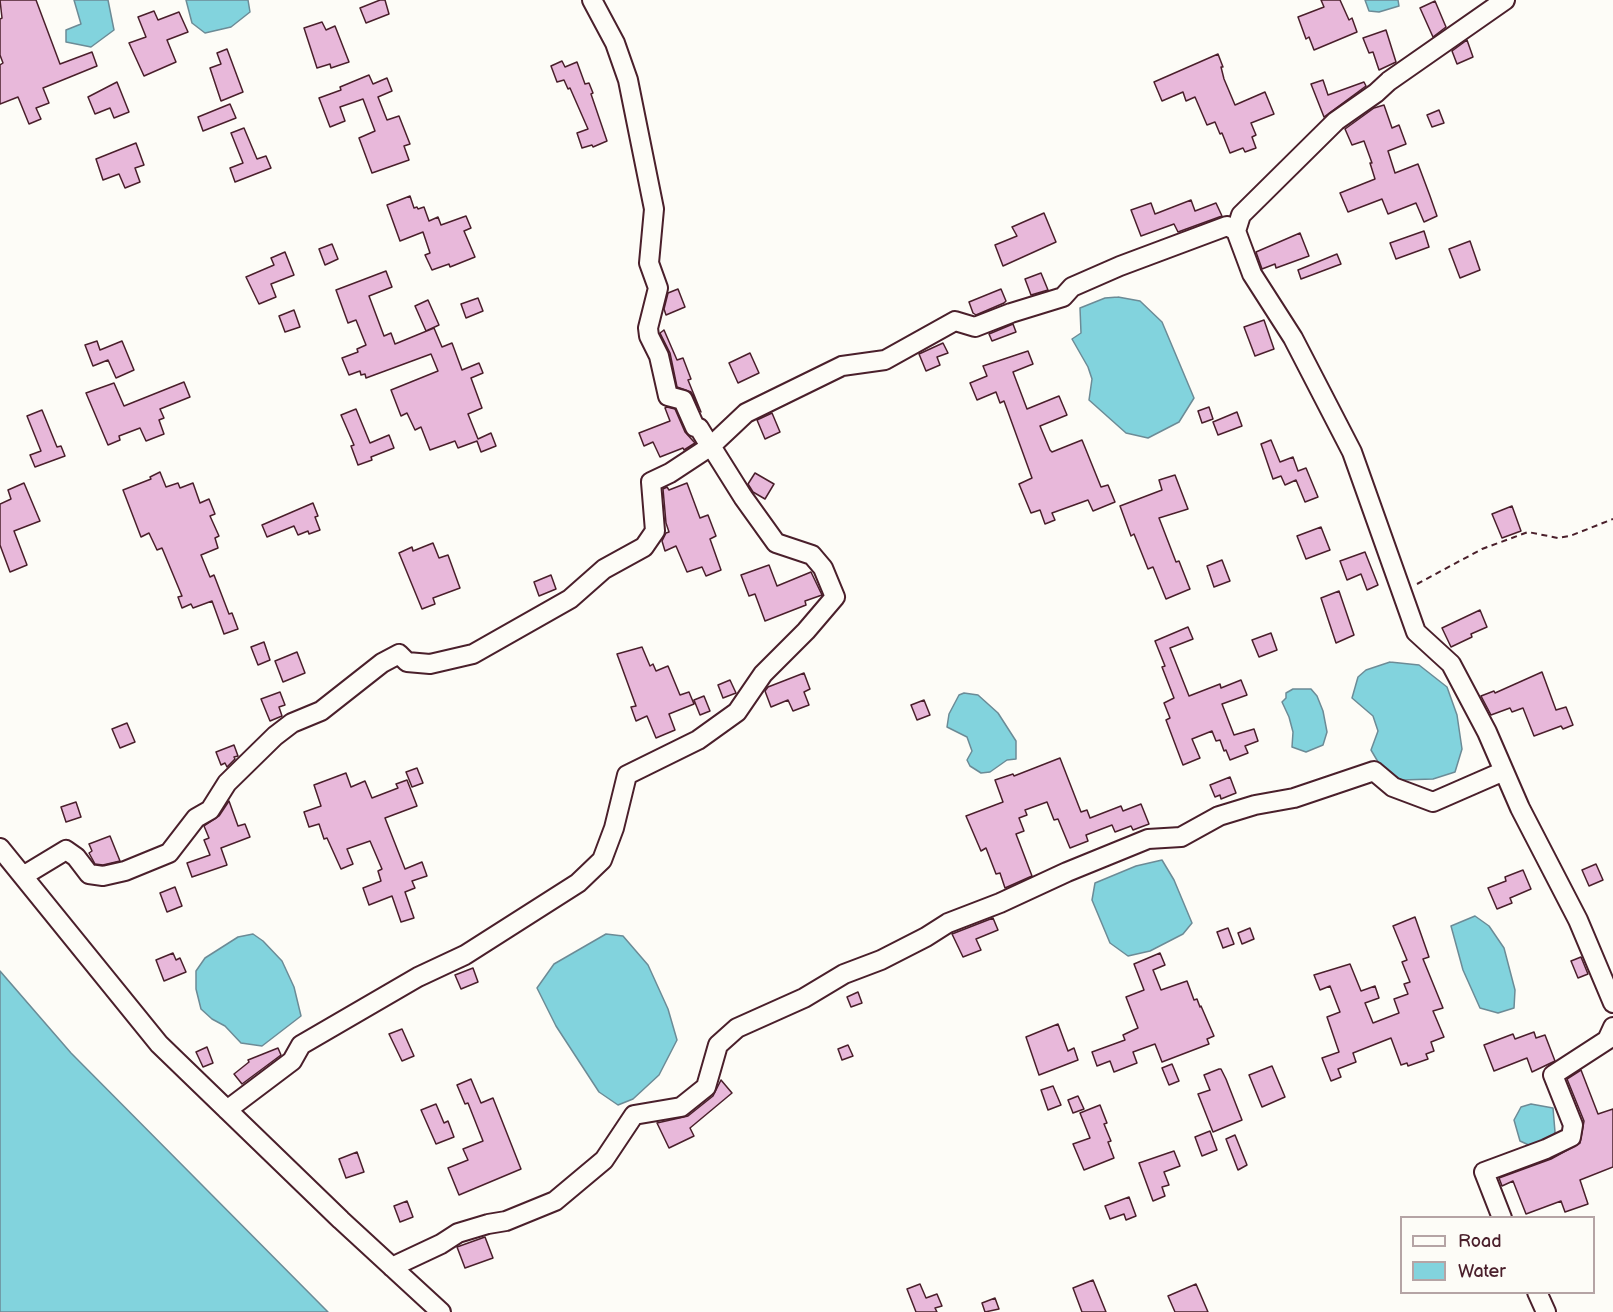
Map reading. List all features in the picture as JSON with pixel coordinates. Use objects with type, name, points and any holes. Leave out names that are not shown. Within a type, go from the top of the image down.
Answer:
[{"type":"street","points":[[227,1110],[292,1061],[301,1045],[418,977],[465,955],[578,883],[602,860],[614,828],[627,775],[698,740],[737,712],[763,674],[806,631],[835,597],[823,568],[812,555],[776,543],[699,428],[695,427],[683,400],[668,396],[659,356],[649,336],[648,328],[658,288],[649,263],[654,209],[628,80],[615,43],[592,0]]},
{"type":"street","points":[[1505,0],[1405,69],[1336,122],[1241,215],[1236,231],[1252,274],[1293,338],[1352,452],[1416,632],[1451,664],[1487,732],[1520,808],[1578,920],[1613,1003]]},
{"type":"street","points":[[23,876],[66,850],[76,857],[89,874],[103,876],[125,871],[169,853],[196,818],[210,810],[227,783],[275,736],[292,723],[321,711],[382,663],[399,654],[407,662],[430,664],[473,654],[570,599],[604,569],[644,547],[655,531],[651,482],[670,473],[710,446],[746,413],[842,366],[885,360],[955,321],[975,327],[1063,297],[1072,287],[1139,258],[1227,226],[1236,231]]},
{"type":"street","points":[[392,1267],[441,1244],[458,1233],[506,1221],[555,1201],[604,1160],[634,1114],[681,1107],[706,1087],[718,1045],[737,1028],[804,998],[844,974],[881,960],[948,923],[1148,839],[1181,837],[1219,816],[1294,798],[1374,771],[1393,787],[1433,801],[1504,771]]},
{"type":"street","points":[[0,848],[159,1044],[441,1312]]},
{"type":"street","points":[[1501,1216],[1484,1172],[1546,1149],[1571,1137],[1573,1125],[1553,1075],[1607,1040],[1613,1026]]},
{"type":"street","points":[[1537,1294],[1546,1312]]},
{"type":"path","points":[[1401,591],[1482,549],[1528,532],[1558,538],[1570,536],[1613,519]]},
{"type":"water","points":[[74,0],[108,0],[114,30],[91,47],[66,42],[66,30],[81,24]]},
{"type":"water","points":[[186,0],[248,0],[250,12],[231,27],[205,33],[192,23]]},
{"type":"water","points":[[1365,0],[1398,0],[1399,6],[1379,12],[1369,11]]},
{"type":"water","points":[[1118,297],[1140,301],[1162,322],[1194,398],[1179,422],[1148,438],[1126,433],[1089,400],[1092,379],[1072,339],[1081,333],[1080,308],[1105,298]]},
{"type":"water","points":[[1390,662],[1419,665],[1447,687],[1457,715],[1462,749],[1455,772],[1433,779],[1401,780],[1381,767],[1371,750],[1378,731],[1373,716],[1352,698],[1358,677],[1366,670]]},
{"type":"water","points":[[1293,689],[1311,689],[1317,696],[1323,711],[1327,732],[1323,745],[1306,752],[1292,747],[1293,732],[1282,702],[1286,698],[1286,693]]},
{"type":"water","points":[[964,693],[978,695],[998,713],[1016,741],[1016,759],[1007,760],[990,772],[981,773],[970,766],[967,760],[972,751],[967,737],[947,727],[949,714],[959,695]]},
{"type":"water","points":[[1162,860],[1174,880],[1192,923],[1183,934],[1150,951],[1128,956],[1110,943],[1092,900],[1095,883],[1136,866]]},
{"type":"water","points":[[1475,916],[1489,926],[1504,948],[1515,990],[1514,1008],[1498,1013],[1480,1008],[1463,970],[1451,926]]},
{"type":"water","points":[[253,934],[282,961],[294,987],[301,1016],[262,1046],[241,1043],[225,1026],[212,1019],[201,1009],[196,989],[196,971],[205,958],[238,937]]},
{"type":"water","points":[[606,934],[623,936],[648,965],[668,1009],[677,1040],[659,1075],[633,1099],[618,1105],[599,1092],[556,1026],[537,988],[554,964]]},
{"type":"water","points":[[0,971],[71,1053],[328,1312],[0,1312]]},
{"type":"water","points":[[1531,1104],[1553,1108],[1555,1132],[1552,1139],[1531,1146],[1520,1141],[1514,1120],[1521,1107]]},
{"type":"building","points":[[0,0],[36,0],[60,64],[92,52],[97,66],[43,88],[49,103],[36,108],[41,119],[29,124],[18,97],[0,104],[0,65],[3,63],[0,55],[0,19],[2,18]]},
{"type":"building","points":[[385,0],[389,14],[366,23],[360,8]]},
{"type":"building","points":[[1321,0],[1340,0],[1349,20],[1352,18],[1357,32],[1314,50],[1309,37],[1306,39],[1298,17],[1324,7]]},
{"type":"building","points":[[1435,1],[1446,27],[1433,37],[1420,8]]},
{"type":"building","points":[[154,11],[158,20],[179,12],[188,32],[167,40],[176,62],[144,76],[129,43],[146,37],[138,17]]},
{"type":"building","points":[[322,22],[326,30],[335,26],[349,62],[331,68],[330,64],[317,68],[304,28]]},
{"type":"building","points":[[1386,30],[1396,62],[1379,70],[1373,52],[1369,53],[1363,38]]},
{"type":"building","points":[[1467,40],[1473,57],[1457,64],[1452,51]]},
{"type":"building","points":[[227,49],[243,92],[221,101],[210,68],[221,64],[217,53]]},
{"type":"building","points":[[1218,54],[1223,67],[1221,67],[1224,79],[1235,105],[1265,92],[1274,114],[1251,123],[1256,135],[1252,137],[1256,148],[1245,152],[1243,148],[1230,153],[1215,122],[1207,125],[1195,97],[1186,101],[1183,92],[1162,101],[1154,82]]},
{"type":"building","points":[[562,61],[565,67],[577,62],[585,84],[589,83],[607,141],[593,147],[592,145],[582,148],[577,133],[588,129],[570,88],[568,89],[564,80],[557,82],[551,66]]},
{"type":"building","points":[[369,75],[373,84],[387,78],[392,91],[378,97],[387,120],[399,116],[410,144],[404,146],[409,160],[372,173],[359,138],[375,131],[363,99],[340,107],[345,121],[330,127],[319,98],[341,90],[340,87]]},
{"type":"building","points":[[1323,80],[1328,95],[1364,82],[1366,86],[1324,117],[1311,84]]},
{"type":"building","points":[[117,82],[129,112],[114,118],[110,108],[95,114],[88,97]]},
{"type":"building","points":[[230,104],[236,118],[203,131],[198,117]]},
{"type":"building","points":[[1384,105],[1392,128],[1399,125],[1406,144],[1388,151],[1395,173],[1418,164],[1437,216],[1424,222],[1416,203],[1388,214],[1382,199],[1348,212],[1340,193],[1375,179],[1364,141],[1352,145],[1345,129],[1374,108]]},
{"type":"building","points":[[1439,110],[1444,123],[1432,127],[1427,115]]},
{"type":"building","points":[[244,128],[257,159],[266,156],[271,168],[235,182],[230,168],[243,163],[231,133]]},
{"type":"building","points":[[136,143],[144,165],[135,168],[140,182],[125,188],[119,174],[103,180],[96,159]]},
{"type":"building","points":[[410,196],[414,208],[424,207],[429,221],[438,217],[441,225],[466,216],[471,228],[464,231],[475,257],[450,267],[449,264],[432,270],[425,255],[430,253],[423,232],[400,241],[387,205]]},
{"type":"building","points":[[1191,200],[1195,211],[1216,203],[1222,216],[1178,232],[1174,224],[1141,236],[1131,210],[1151,203],[1155,214]]},
{"type":"building","points":[[1044,213],[1056,242],[1003,266],[995,245],[1017,236],[1012,227]]},
{"type":"building","points":[[1424,231],[1429,247],[1396,259],[1390,243]]},
{"type":"building","points":[[1300,233],[1309,256],[1276,268],[1275,264],[1262,269],[1256,252]]},
{"type":"building","points":[[1470,241],[1480,270],[1460,278],[1449,249]]},
{"type":"building","points":[[332,244],[338,259],[325,265],[319,249]]},
{"type":"building","points":[[285,252],[294,275],[271,284],[276,297],[259,304],[246,277],[274,265],[271,258]]},
{"type":"building","points":[[1337,254],[1341,264],[1301,279],[1298,270]]},
{"type":"building","points":[[386,271],[392,287],[369,296],[384,336],[391,333],[395,344],[434,328],[442,347],[452,343],[462,370],[479,363],[483,373],[471,378],[482,408],[468,414],[478,439],[491,433],[496,446],[481,452],[477,441],[458,448],[455,441],[430,450],[421,427],[415,430],[407,413],[401,416],[391,390],[438,371],[431,354],[366,378],[365,374],[361,375],[360,371],[349,375],[342,358],[358,352],[357,349],[366,345],[356,320],[348,323],[336,290]]},
{"type":"building","points":[[1041,273],[1048,290],[1031,295],[1025,279]]},
{"type":"building","points":[[678,289],[685,307],[666,315],[664,309],[668,293]]},
{"type":"building","points":[[1001,289],[1006,301],[1004,303],[976,315],[973,313],[969,302]]},
{"type":"building","points":[[478,298],[483,311],[466,318],[461,304]]},
{"type":"building","points":[[428,300],[439,325],[426,331],[415,306]]},
{"type":"building","points":[[294,310],[300,327],[285,332],[279,316]]},
{"type":"building","points":[[1264,320],[1274,349],[1255,356],[1244,327]]},
{"type":"building","points":[[1013,324],[1016,332],[992,341],[989,334]]},
{"type":"building","points":[[664,330],[677,360],[683,358],[691,379],[688,380],[701,412],[691,392],[677,387],[670,353],[660,333]]},
{"type":"building","points":[[97,341],[100,350],[122,341],[134,370],[116,378],[108,360],[93,366],[85,345]]},
{"type":"building","points":[[943,343],[948,353],[937,357],[940,365],[926,371],[919,354]]},
{"type":"building","points":[[1028,351],[1033,364],[1013,372],[1027,409],[1059,396],[1067,415],[1040,426],[1050,450],[1052,452],[1082,440],[1101,487],[1108,485],[1115,502],[1093,511],[1088,500],[1052,513],[1055,520],[1045,524],[1040,510],[1031,513],[1019,484],[1032,478],[1004,401],[1000,403],[996,392],[977,400],[970,383],[987,376],[983,366]]},
{"type":"building","points":[[750,353],[759,373],[738,383],[729,363]]},
{"type":"building","points":[[184,382],[190,397],[160,409],[164,418],[159,420],[164,434],[146,441],[140,428],[119,436],[120,440],[108,445],[86,393],[114,383],[124,406]]},
{"type":"building","points":[[1209,407],[1213,419],[1202,423],[1198,411]]},
{"type":"building","points":[[665,408],[675,409],[685,432],[695,443],[684,450],[683,448],[660,457],[653,442],[644,446],[639,433],[670,421]]},
{"type":"building","points":[[356,409],[370,443],[389,435],[394,448],[358,465],[351,446],[354,445],[341,415]]},
{"type":"building","points":[[42,410],[57,447],[61,446],[65,456],[35,467],[30,455],[41,451],[27,416]]},
{"type":"building","points":[[1237,412],[1242,426],[1218,435],[1213,422]]},
{"type":"building","points":[[772,413],[780,432],[765,439],[757,420]]},
{"type":"building","points":[[1271,440],[1280,462],[1293,457],[1298,471],[1306,468],[1318,497],[1305,502],[1296,480],[1285,485],[1281,476],[1273,479],[1261,444]]},
{"type":"building","points":[[160,472],[166,487],[178,483],[180,488],[193,483],[200,503],[209,499],[215,514],[210,516],[219,536],[215,538],[218,548],[201,555],[210,577],[214,575],[229,614],[232,613],[238,629],[224,634],[212,601],[193,608],[191,604],[182,608],[178,597],[182,596],[162,548],[157,550],[149,533],[141,537],[123,490],[151,479],[150,477]]},
{"type":"building","points":[[755,473],[774,484],[765,499],[753,492],[748,484]]},
{"type":"building","points":[[1175,475],[1188,509],[1159,518],[1176,562],[1179,561],[1190,589],[1166,599],[1153,567],[1148,569],[1134,534],[1131,536],[1120,506],[1162,490],[1159,480]]},
{"type":"building","points":[[24,483],[40,521],[14,531],[27,565],[10,572],[0,545],[0,504],[11,499],[8,490]]},
{"type":"building","points":[[687,483],[700,518],[708,515],[716,536],[710,539],[721,570],[706,576],[702,567],[687,572],[676,546],[665,551],[662,541],[669,532],[663,489],[667,487],[669,490]]},
{"type":"building","points":[[313,503],[320,530],[298,535],[294,526],[267,537],[262,525]]},
{"type":"building","points":[[1512,506],[1521,531],[1502,538],[1492,514]]},
{"type":"building","points":[[1321,527],[1330,550],[1306,559],[1297,536]]},
{"type":"building","points":[[433,543],[439,558],[448,555],[460,588],[433,598],[435,604],[422,609],[399,553],[412,547],[413,551]]},
{"type":"building","points":[[1365,552],[1378,585],[1367,590],[1361,574],[1347,580],[1340,561]]},
{"type":"building","points":[[1222,560],[1230,581],[1214,587],[1207,566]]},
{"type":"building","points":[[769,565],[777,586],[811,572],[822,595],[805,601],[806,605],[765,621],[755,594],[749,596],[741,575]]},
{"type":"building","points":[[551,575],[556,589],[539,596],[534,582]]},
{"type":"building","points":[[1339,591],[1354,635],[1336,643],[1321,598]]},
{"type":"building","points":[[1480,610],[1487,627],[1451,647],[1442,628]]},
{"type":"building","points":[[1188,627],[1193,639],[1170,648],[1189,696],[1220,684],[1221,688],[1241,680],[1247,695],[1222,704],[1234,735],[1254,729],[1258,741],[1245,746],[1248,753],[1230,760],[1220,740],[1216,741],[1212,731],[1192,739],[1200,758],[1183,765],[1166,720],[1170,718],[1164,703],[1174,698],[1155,641]]},
{"type":"building","points":[[1271,633],[1277,650],[1259,657],[1252,640]]},
{"type":"building","points":[[264,642],[270,660],[258,665],[251,647]]},
{"type":"building","points":[[642,647],[650,666],[653,664],[656,671],[668,666],[680,695],[689,692],[694,704],[669,714],[675,730],[656,738],[647,716],[636,721],[631,707],[636,706],[617,654]]},
{"type":"building","points":[[297,652],[305,673],[283,682],[275,661]]},
{"type":"building","points":[[1542,672],[1556,710],[1566,707],[1573,725],[1563,729],[1561,726],[1534,736],[1523,708],[1512,712],[1510,708],[1491,715],[1481,696],[1494,691],[1495,693]]},
{"type":"building","points":[[804,673],[810,689],[804,692],[809,705],[793,711],[788,700],[771,707],[765,691],[768,687]]},
{"type":"building","points":[[730,680],[736,693],[723,698],[718,685]]},
{"type":"building","points":[[280,692],[285,705],[279,707],[282,716],[270,721],[261,699]]},
{"type":"building","points":[[704,696],[710,711],[700,715],[694,700]]},
{"type":"building","points":[[924,700],[930,715],[917,720],[911,705]]},
{"type":"building","points":[[127,723],[135,742],[120,748],[112,729]]},
{"type":"building","points":[[234,745],[238,756],[234,757],[235,759],[227,767],[225,763],[221,765],[216,752]]},
{"type":"building","points":[[1060,758],[1081,812],[1087,810],[1090,818],[1121,806],[1123,811],[1141,804],[1149,824],[1133,830],[1131,826],[1115,832],[1112,825],[1086,835],[1088,841],[1070,848],[1058,819],[1054,820],[1047,802],[1025,810],[1027,815],[1019,818],[1024,831],[1016,834],[1032,876],[1005,888],[1000,873],[996,874],[986,848],[981,851],[966,816],[1003,802],[995,780],[1013,774],[1014,776]]},
{"type":"building","points":[[417,768],[423,783],[412,787],[406,772]]},
{"type":"building","points":[[346,773],[351,787],[365,781],[372,798],[398,788],[396,784],[407,780],[417,806],[385,818],[405,869],[422,862],[427,876],[412,881],[415,888],[405,892],[414,918],[401,922],[392,896],[369,905],[363,888],[381,881],[378,871],[382,869],[370,841],[347,849],[353,864],[341,869],[327,838],[324,839],[319,824],[309,827],[304,812],[321,806],[314,785]]},
{"type":"building","points":[[1230,777],[1236,793],[1221,799],[1220,795],[1215,797],[1210,785]]},
{"type":"building","points":[[229,801],[238,826],[245,824],[250,837],[221,848],[227,865],[192,877],[187,863],[210,855],[204,840],[209,838],[204,826],[219,816]]},
{"type":"building","points":[[76,802],[81,817],[66,822],[61,807]]},
{"type":"building","points":[[110,836],[120,861],[103,865],[95,864],[89,853],[92,851],[89,844]]},
{"type":"building","points":[[1596,864],[1603,880],[1589,886],[1582,870]]},
{"type":"building","points":[[1523,870],[1531,889],[1510,898],[1512,903],[1497,909],[1488,888],[1506,881],[1505,877]]},
{"type":"building","points":[[175,887],[182,906],[167,912],[160,893]]},
{"type":"building","points":[[1415,917],[1429,957],[1423,959],[1443,1008],[1433,1011],[1444,1037],[1431,1042],[1434,1051],[1426,1054],[1428,1059],[1408,1066],[1407,1063],[1401,1065],[1391,1038],[1353,1053],[1356,1062],[1338,1069],[1341,1077],[1331,1081],[1322,1058],[1339,1052],[1327,1017],[1340,1012],[1330,986],[1320,990],[1314,975],[1350,964],[1361,991],[1375,986],[1379,998],[1365,1003],[1373,1023],[1399,1013],[1394,999],[1408,994],[1404,984],[1410,982],[1402,962],[1407,960],[1393,926]]},
{"type":"building","points":[[993,918],[998,930],[976,939],[981,950],[963,957],[952,934]]},
{"type":"building","points":[[1228,928],[1234,944],[1223,948],[1217,932]]},
{"type":"building","points":[[1250,928],[1254,939],[1242,944],[1238,933]]},
{"type":"building","points":[[173,953],[176,960],[180,958],[186,972],[164,981],[156,960]]},
{"type":"building","points":[[1160,953],[1165,965],[1153,970],[1161,990],[1187,981],[1194,1000],[1197,999],[1201,1006],[1214,1036],[1207,1039],[1209,1044],[1162,1062],[1155,1044],[1133,1052],[1137,1063],[1114,1072],[1110,1061],[1097,1066],[1092,1052],[1125,1040],[1123,1035],[1138,1028],[1126,997],[1144,990],[1134,964]]},
{"type":"building","points":[[1581,957],[1588,974],[1578,978],[1571,961]]},
{"type":"building","points":[[473,968],[478,982],[461,989],[455,975]]},
{"type":"building","points":[[858,992],[862,1003],[851,1007],[847,997]]},
{"type":"building","points":[[1058,1024],[1068,1051],[1074,1048],[1078,1060],[1039,1075],[1026,1037]]},
{"type":"building","points":[[402,1029],[414,1056],[402,1061],[389,1034]]},
{"type":"building","points":[[1534,1032],[1536,1038],[1545,1035],[1555,1061],[1532,1072],[1527,1058],[1494,1071],[1484,1045],[1513,1034],[1515,1039]]},
{"type":"building","points":[[848,1045],[853,1056],[842,1060],[838,1049]]},
{"type":"building","points":[[207,1047],[213,1063],[203,1067],[196,1052]]},
{"type":"building","points":[[278,1048],[281,1055],[242,1084],[234,1074],[249,1062],[248,1060]]},
{"type":"building","points":[[1172,1064],[1179,1081],[1169,1085],[1162,1068]]},
{"type":"building","points":[[1272,1066],[1285,1097],[1262,1107],[1249,1075]]},
{"type":"building","points":[[1219,1069],[1226,1079],[1242,1120],[1213,1132],[1198,1094],[1210,1090],[1204,1075]]},
{"type":"building","points":[[1581,1070],[1598,1114],[1613,1109],[1613,1167],[1580,1180],[1588,1204],[1565,1212],[1561,1201],[1526,1214],[1513,1181],[1502,1186],[1499,1178],[1551,1159],[1580,1143],[1584,1121],[1567,1079]]},
{"type":"building","points":[[471,1079],[481,1103],[493,1098],[521,1169],[459,1195],[448,1168],[468,1160],[463,1149],[483,1141],[468,1103],[465,1104],[457,1085]]},
{"type":"building","points":[[721,1080],[732,1093],[690,1128],[694,1136],[669,1148],[657,1123],[688,1116],[713,1096]]},
{"type":"building","points":[[1053,1086],[1061,1105],[1048,1110],[1041,1090]]},
{"type":"building","points":[[1078,1096],[1084,1109],[1073,1113],[1068,1100]]},
{"type":"building","points":[[436,1104],[444,1123],[448,1121],[454,1137],[436,1144],[421,1110]]},
{"type":"building","points":[[1100,1105],[1107,1123],[1104,1124],[1111,1141],[1108,1142],[1114,1158],[1084,1170],[1073,1144],[1090,1138],[1080,1113]]},
{"type":"building","points":[[1210,1131],[1217,1150],[1202,1156],[1195,1137]]},
{"type":"building","points":[[1235,1135],[1247,1165],[1238,1170],[1226,1139]]},
{"type":"building","points":[[1174,1151],[1180,1166],[1164,1172],[1169,1185],[1162,1187],[1165,1196],[1153,1201],[1139,1163]]},
{"type":"building","points":[[357,1152],[364,1172],[346,1178],[339,1159]]},
{"type":"building","points":[[1129,1197],[1136,1216],[1126,1220],[1124,1214],[1110,1219],[1105,1206]]},
{"type":"building","points":[[407,1201],[413,1217],[400,1222],[394,1206]]},
{"type":"building","points":[[485,1237],[493,1258],[465,1268],[457,1247]]},
{"type":"building","points":[[1093,1280],[1106,1312],[1082,1312],[1073,1288]]},
{"type":"building","points":[[920,1284],[926,1298],[937,1294],[942,1306],[935,1308],[937,1312],[916,1312],[907,1289]]},
{"type":"building","points":[[1196,1284],[1208,1312],[1175,1312],[1168,1296]]},
{"type":"building","points":[[995,1298],[999,1309],[985,1312],[982,1303]]}]
